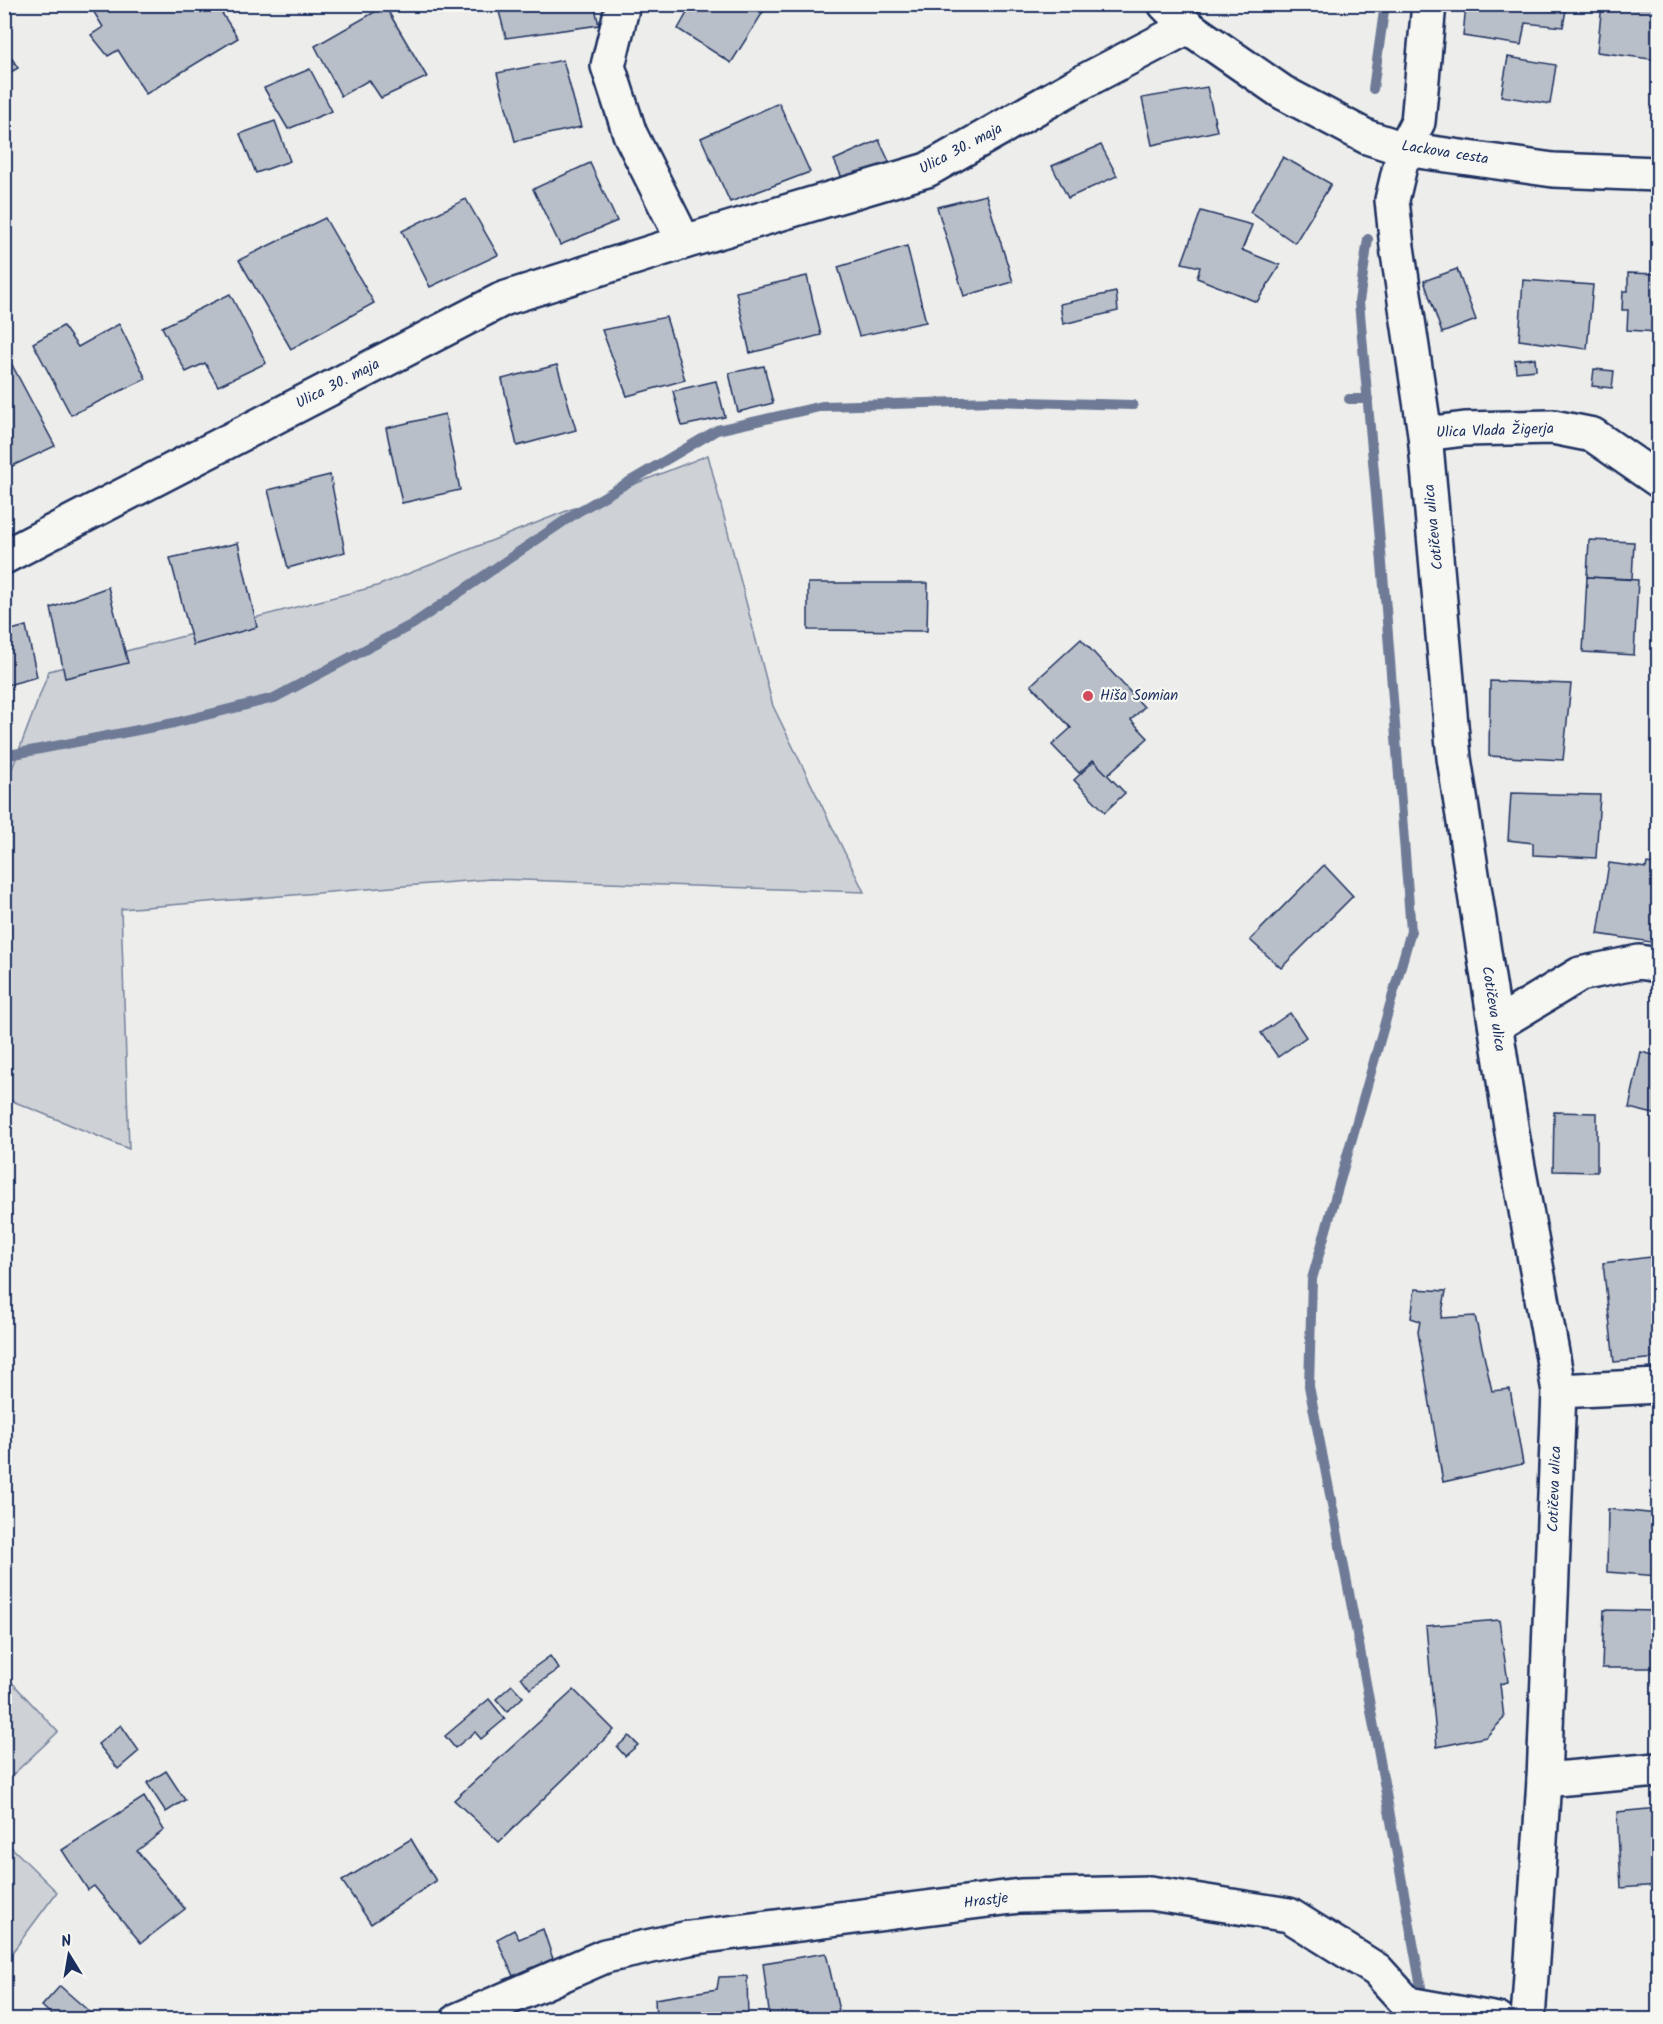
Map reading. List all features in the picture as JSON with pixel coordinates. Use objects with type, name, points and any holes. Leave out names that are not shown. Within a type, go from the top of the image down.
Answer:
[{"type":"street","points":[[623,4],[608,66],[630,134],[684,242]]},
{"type":"street","name":"Lackova cesta","points":[[1165,4],[1188,27],[1282,92],[1367,137],[1404,149],[1553,170],[1659,174]]},
{"type":"street","name":"Cotičeva ulica","points":[[1429,4],[1419,122],[1404,149],[1392,200],[1425,434],[1454,758],[1513,1140],[1559,1391],[1544,1780],[1528,2019]]},
{"type":"street","name":"Ulica 30. maja","points":[[4,557],[503,299],[684,242],[927,170],[1073,87],[1188,27]]},
{"type":"street","name":"Ulica Vlada Žigerja","points":[[1425,434],[1465,429],[1552,427],[1573,431],[1593,435],[1659,480]]},
{"type":"street","points":[[1496,1025],[1580,974],[1639,962],[1659,965]]},
{"type":"street","points":[[1559,1391],[1659,1386]]},
{"type":"street","points":[[1544,1780],[1659,1770]]},
{"type":"street","name":"Hrastje","points":[[458,2019],[605,1956],[689,1938],[1020,1896],[1150,1893],[1289,1916],[1377,1970],[1408,2004],[1498,2019]]},
{"type":"shaded area","points":[[708,455],[773,706],[864,892],[491,879],[121,909],[129,1149],[5,1098],[4,790],[49,671],[377,586]]},
{"type":"shaded area","points":[[5,1675],[58,1732],[5,1782]]},
{"type":"shaded area","points":[[5,1841],[57,1892],[4,1962]]},
{"type":"building","points":[[100,4],[216,4],[238,38],[146,94],[118,50],[108,56],[91,35],[103,27],[92,9]]},
{"type":"building","points":[[497,4],[594,4],[599,25],[506,38]]},
{"type":"building","points":[[692,4],[758,4],[765,9],[731,63],[678,29]]},
{"type":"building","points":[[1466,4],[1567,4],[1563,27],[1525,23],[1521,45],[1463,36]]},
{"type":"building","points":[[1602,4],[1658,4],[1658,60],[1597,52]]},
{"type":"building","points":[[385,6],[427,77],[381,98],[369,80],[341,96],[315,46]]},
{"type":"building","points":[[4,46],[18,68],[4,76]]},
{"type":"building","points":[[1508,57],[1556,65],[1550,104],[1501,96]]},
{"type":"building","points":[[563,60],[581,127],[515,141],[497,73]]},
{"type":"building","points":[[310,69],[332,111],[288,129],[264,88]]},
{"type":"building","points":[[1207,87],[1217,131],[1152,145],[1142,98]]},
{"type":"building","points":[[779,103],[810,172],[730,202],[701,138]]},
{"type":"building","points":[[275,121],[290,161],[256,173],[240,134]]},
{"type":"building","points":[[879,140],[893,170],[847,189],[834,160]]},
{"type":"building","points":[[1101,145],[1117,176],[1068,198],[1052,166]]},
{"type":"building","points":[[1283,157],[1331,184],[1295,243],[1250,212]]},
{"type":"building","points":[[590,163],[617,221],[560,245],[533,189]]},
{"type":"building","points":[[986,195],[1013,282],[964,296],[937,207]]},
{"type":"building","points":[[466,199],[498,255],[430,287],[402,231]]},
{"type":"building","points":[[1201,211],[1252,225],[1242,250],[1280,265],[1257,302],[1197,278],[1200,267],[1182,263]]},
{"type":"building","points":[[325,218],[374,303],[291,349],[239,260]]},
{"type":"building","points":[[907,246],[926,322],[859,336],[838,267]]},
{"type":"building","points":[[1457,269],[1476,320],[1442,333],[1424,281]]},
{"type":"building","points":[[1628,273],[1658,274],[1658,332],[1627,330],[1628,310],[1622,310],[1623,291],[1628,291]]},
{"type":"building","points":[[807,276],[821,335],[750,353],[736,292]]},
{"type":"building","points":[[1523,280],[1593,285],[1587,349],[1519,340]]},
{"type":"building","points":[[1116,292],[1118,311],[1063,324],[1060,304]]},
{"type":"building","points":[[230,294],[266,363],[218,386],[205,363],[186,372],[162,327]]},
{"type":"building","points":[[666,317],[685,380],[627,396],[602,330]]},
{"type":"building","points":[[119,324],[146,379],[71,415],[33,343],[63,326],[78,347]]},
{"type":"building","points":[[1535,358],[1536,370],[1516,372],[1515,360]]},
{"type":"building","points":[[11,363],[55,446],[10,467],[4,457],[4,367]]},
{"type":"building","points":[[557,365],[576,430],[517,446],[502,379]]},
{"type":"building","points":[[764,366],[773,403],[738,412],[729,373]]},
{"type":"building","points":[[1594,369],[1614,371],[1612,388],[1592,386]]},
{"type":"building","points":[[716,381],[725,417],[682,426],[673,391]]},
{"type":"building","points":[[445,414],[460,490],[402,503],[386,428]]},
{"type":"building","points":[[330,475],[345,552],[288,568],[268,490]]},
{"type":"building","points":[[1589,540],[1634,542],[1632,579],[1587,577]]},
{"type":"building","points":[[238,543],[257,627],[193,645],[170,558]]},
{"type":"building","points":[[1587,577],[1638,580],[1634,655],[1583,652]]},
{"type":"building","points":[[808,583],[928,583],[927,631],[808,630]]},
{"type":"building","points":[[108,587],[128,663],[65,678],[51,608]]},
{"type":"building","points":[[26,626],[37,677],[4,686],[4,632]]},
{"type":"building","name":"Hiša Somian","points":[[1081,639],[1144,707],[1131,720],[1148,738],[1107,775],[1093,760],[1079,773],[1052,745],[1071,728],[1031,685]]},
{"type":"building","points":[[1490,681],[1571,684],[1563,760],[1489,756]]},
{"type":"building","points":[[1094,761],[1125,793],[1105,812],[1074,780]]},
{"type":"building","points":[[1511,793],[1600,795],[1596,858],[1533,855],[1533,843],[1508,840]]},
{"type":"building","points":[[1609,863],[1646,868],[1647,863],[1658,865],[1658,943],[1598,934]]},
{"type":"building","points":[[1324,865],[1353,896],[1281,968],[1250,940]]},
{"type":"building","points":[[1290,1013],[1306,1037],[1278,1057],[1261,1033]]},
{"type":"building","points":[[1641,1052],[1658,1056],[1658,1115],[1629,1108]]},
{"type":"building","points":[[1554,1112],[1597,1113],[1597,1172],[1553,1171]]},
{"type":"building","points":[[1658,1256],[1658,1358],[1614,1362],[1603,1263]]},
{"type":"building","points":[[1415,1289],[1446,1291],[1441,1318],[1475,1316],[1492,1391],[1510,1389],[1523,1464],[1443,1482],[1418,1332],[1420,1321],[1411,1318]]},
{"type":"building","points":[[1608,1509],[1658,1514],[1658,1576],[1607,1572]]},
{"type":"building","points":[[1604,1610],[1658,1611],[1658,1668],[1602,1668]]},
{"type":"building","points":[[1499,1620],[1508,1682],[1500,1684],[1504,1718],[1486,1737],[1437,1747],[1426,1626]]},
{"type":"building","points":[[550,1656],[559,1669],[530,1689],[521,1677]]},
{"type":"building","points":[[512,1685],[523,1697],[507,1712],[496,1699]]},
{"type":"building","points":[[574,1690],[614,1730],[499,1842],[454,1800]]},
{"type":"building","points":[[489,1699],[505,1719],[481,1739],[475,1732],[455,1748],[445,1736]]},
{"type":"building","points":[[121,1725],[139,1751],[118,1769],[98,1744]]},
{"type":"building","points":[[629,1736],[638,1745],[625,1756],[617,1747]]},
{"type":"building","points":[[166,1771],[185,1800],[166,1812],[147,1783]]},
{"type":"building","points":[[144,1797],[164,1830],[137,1851],[185,1909],[141,1943],[94,1886],[88,1890],[62,1850]]},
{"type":"building","points":[[1658,1808],[1658,1885],[1621,1888],[1617,1812]]},
{"type":"building","points":[[411,1839],[436,1881],[371,1924],[342,1881]]},
{"type":"building","points":[[543,1929],[553,1959],[513,1976],[497,1939],[514,1930],[519,1939]]},
{"type":"building","points":[[826,1953],[839,2011],[790,2020],[770,2020],[763,1963]]},
{"type":"building","points":[[747,1976],[748,2020],[656,2020],[655,1999],[717,1989],[719,1977]]},
{"type":"building","points":[[60,1986],[91,2013],[86,2020],[57,2020],[42,2006]]},
{"type":"waterway","points":[[1373,89],[1385,4]]},
{"type":"waterway","points":[[1368,239],[1359,302],[1411,931],[1312,1279],[1309,1386],[1358,1639],[1421,1987]]},
{"type":"waterway","points":[[1349,399],[1368,399]]},
{"type":"waterway","points":[[4,756],[174,723],[274,698],[413,624],[576,513],[717,430],[823,406],[993,401],[1133,405]]},
{"type":"place","name":"Hiša Somian","points":[[1088,696]]}]
